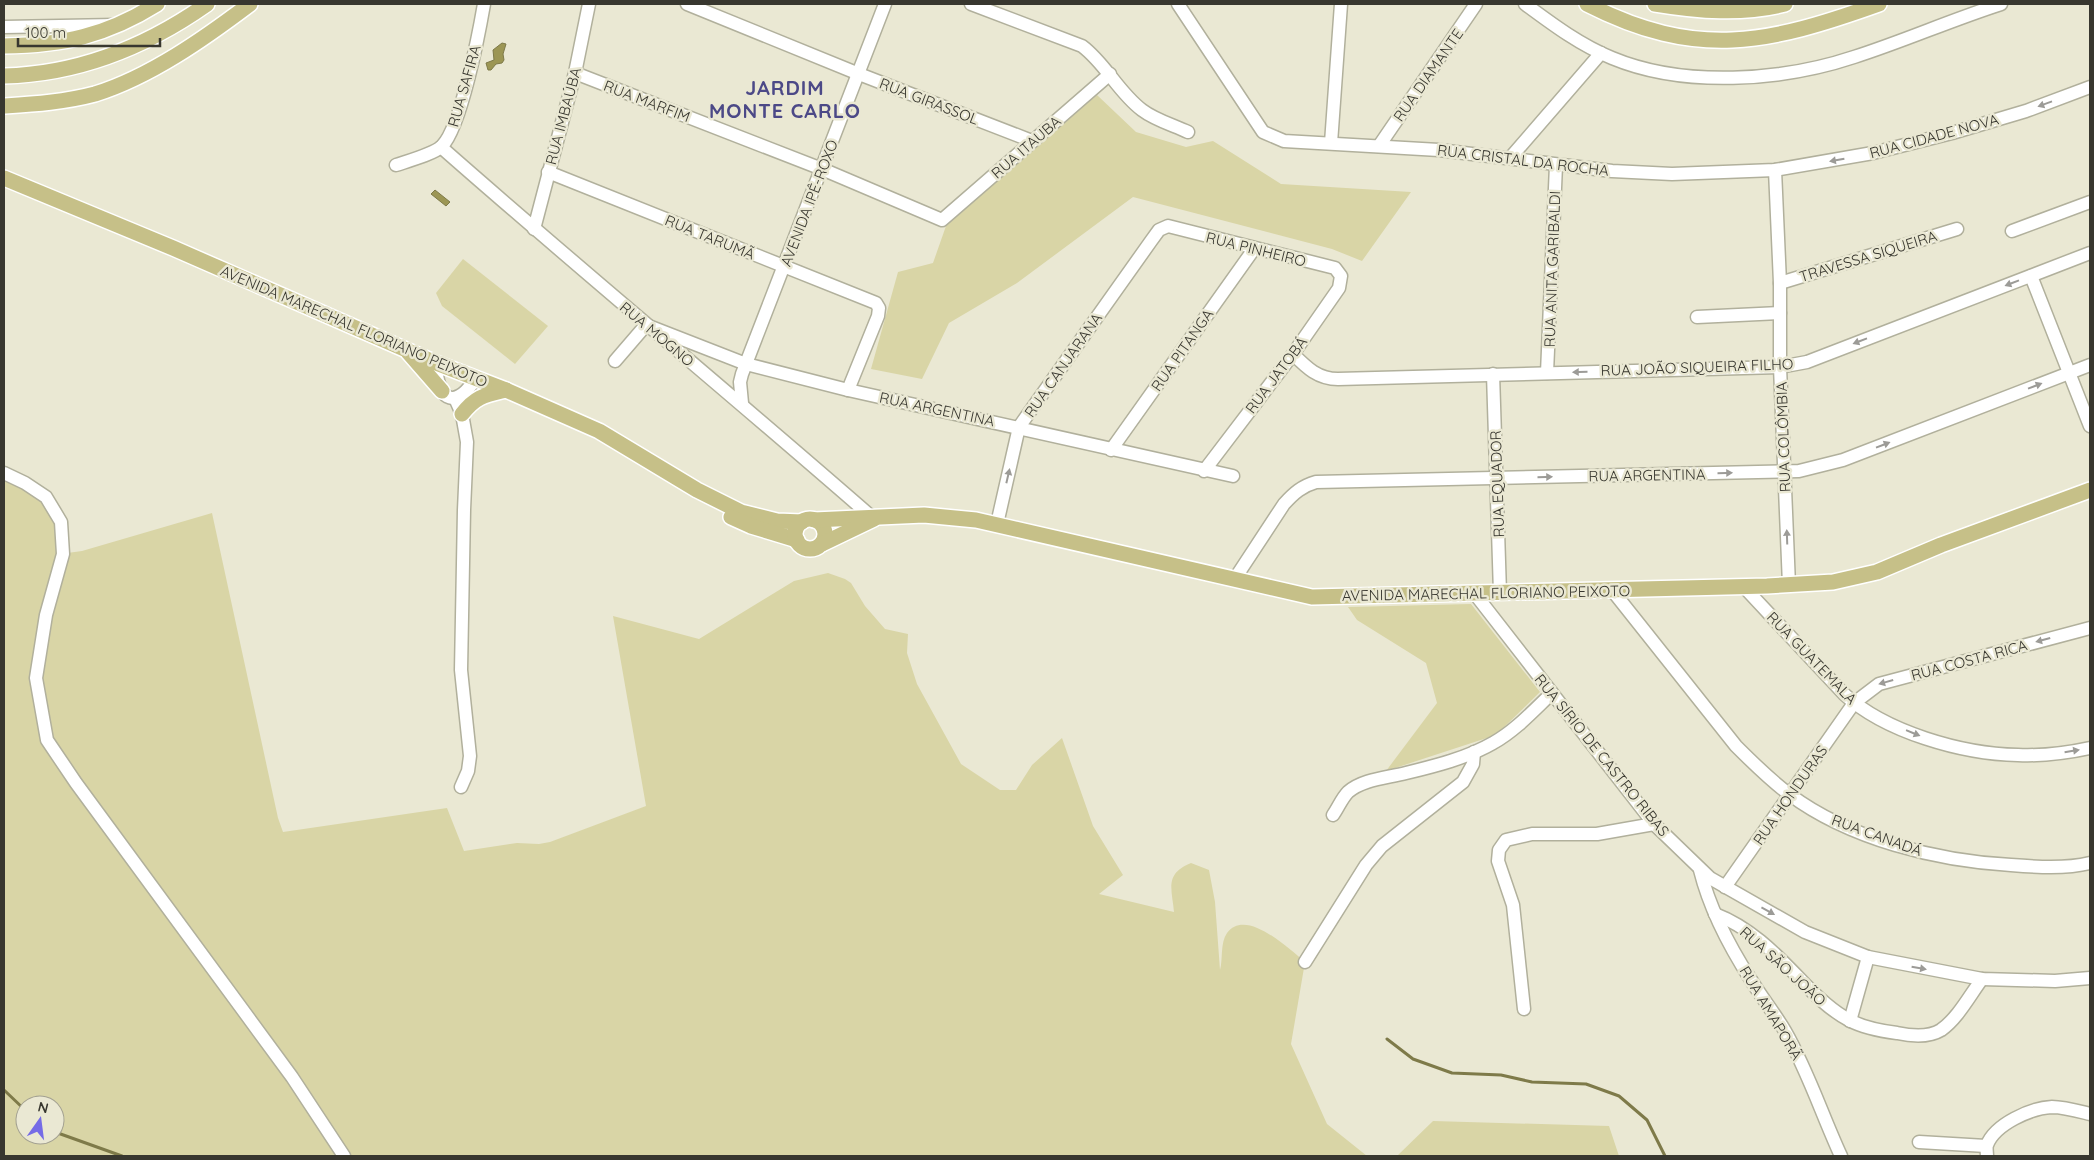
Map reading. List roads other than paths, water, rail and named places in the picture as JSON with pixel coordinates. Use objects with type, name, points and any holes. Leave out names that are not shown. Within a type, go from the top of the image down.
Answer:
[{"type":"main road","points":[[4,46],[64,41],[93,35],[118,25],[157,4]]},
{"type":"main road","points":[[4,76],[43,73],[94,62],[150,39],[207,4]]},
{"type":"main road","points":[[4,106],[72,99],[95,94],[119,85],[161,64],[250,4]]},
{"type":"main road","points":[[1587,4],[1649,31],[1708,41],[1733,41],[1788,33],[1829,22],[1879,4]]},
{"type":"main road","points":[[1655,4],[1709,11],[1741,11],[1785,4]]},
{"type":"main road","name":"AVENIDA MARECHAL FLORIANO PEIXOTO","points":[[4,178],[164,244],[436,363],[506,390],[599,431],[696,490],[741,512],[777,521],[845,518],[874,519],[924,515],[955,517],[997,524],[1312,597],[1475,594],[1789,586],[1833,582],[1877,572],[1941,545],[2090,490]]},
{"type":"main road","points":[[406,349],[449,394]]},
{"type":"main road","points":[[462,414],[480,396],[506,390]]},
{"type":"main road","name":"AVENIDA MARECHAL FLORIANO PEIXOTO","points":[[696,490],[719,510],[732,518],[797,540]]},
{"type":"main road","name":"AVENIDA MARECHAL FLORIANO PEIXOTO","points":[[822,544],[874,519]]},
{"type":"main road","points":[[813,520],[844,534]]},
{"type":"main road","points":[[813,520],[822,525],[825,532],[822,544],[810,549],[802,547],[797,540],[797,528],[813,520]]},
{"type":"street","name":"RUA SAFIRA","points":[[441,147],[448,137],[459,110],[484,4]]},
{"type":"street","name":"RUA IMBAÚBA","points":[[534,229],[575,73],[589,4]]},
{"type":"street","name":"RUA GIRASSOL","points":[[688,4],[859,74],[1032,141]]},
{"type":"street","name":"AVENIDA IPÊ-ROXO","points":[[742,403],[740,382],[746,364],[886,4]]},
{"type":"street","points":[[971,4],[1082,46],[1094,55],[1130,99],[1142,110],[1188,132]]},
{"type":"street","name":"RUA CRISTAL DA ROCHA","points":[[1178,4],[1263,132],[1284,141],[1379,146],[1511,157],[1556,165],[1672,174],[1775,170]]},
{"type":"street","points":[[1331,143],[1341,4]]},
{"type":"street","name":"RUA DIAMANTE","points":[[1379,146],[1476,4]]},
{"type":"street","points":[[1525,4],[1582,44],[1639,68],[1668,74],[1723,77],[1810,69],[1854,58],[2001,4]]},
{"type":"street","points":[[4,27],[88,24],[118,25]]},
{"type":"street","points":[[1511,157],[1601,53]]},
{"type":"street","name":"RUA MARFIM","points":[[575,73],[822,169],[942,220]]},
{"type":"street","name":"RUA ITAUBA","points":[[942,220],[1110,74]]},
{"type":"street","name":"RUA CIDADE NOVA","points":[[1775,170],[1873,153],[1952,133],[2026,111],[2090,87]]},
{"type":"street","points":[[396,165],[441,147]]},
{"type":"street","name":"RUA MOGNO","points":[[441,147],[646,325],[742,403],[874,519]]},
{"type":"street","name":"RUA ANITA GARIBALDI","points":[[1548,373],[1556,165]]},
{"type":"street","name":"RUA COLÔMBIA","points":[[1775,170],[1780,284],[1780,367],[1789,586]]},
{"type":"street","name":"RUA TARUMÃ","points":[[548,172],[872,301],[879,308],[878,316],[848,390]]},
{"type":"street","points":[[2012,231],[2090,202]]},
{"type":"street","name":"RUA PINHEIRO","points":[[1168,226],[1335,268],[1341,276]]},
{"type":"street","name":"RUA CANJARANA","points":[[997,524],[1019,427],[1159,230],[1168,226]]},
{"type":"street","name":"TRAVESSA SIQUEIRA","points":[[1780,284],[1956,229]]},
{"type":"street","name":"RUA PITANGA","points":[[1111,450],[1254,249]]},
{"type":"street","name":"RUA JOÃO SIQUEIRA FILHO","points":[[1293,354],[1314,373],[1327,379],[1780,367],[1807,362],[2090,253]]},
{"type":"street","name":"RUA JATOBÁ","points":[[1204,471],[1293,354],[1339,288],[1341,276]]},
{"type":"street","points":[[2031,276],[2090,426]]},
{"type":"street","points":[[1696,317],[1780,313]]},
{"type":"street","points":[[615,361],[646,325]]},
{"type":"street","name":"RUA ARGENTINA","points":[[646,325],[746,364],[848,390],[1232,476]]},
{"type":"street","points":[[436,363],[436,376],[462,414],[467,442],[461,670],[470,756],[468,771],[461,787]]},
{"type":"street","name":"RUA ARGENTINA","points":[[1234,580],[1284,504],[1305,485],[1316,482],[1784,472],[1821,467],[2090,365]]},
{"type":"street","name":"RUA EQUADOR","points":[[1493,374],[1500,593]]},
{"type":"street","points":[[449,394],[461,396],[476,380]]},
{"type":"street","points":[[4,473],[25,483],[46,497],[61,522],[63,554],[46,615],[36,678],[47,740],[76,783],[292,1077],[344,1156]]},
{"type":"street","name":"RUA GUATEMALA","points":[[1744,587],[1854,703],[1881,720],[1926,738],[1969,749],[2018,756],[2070,752],[2090,748]]},
{"type":"street","name":"RUA CANADÁ","points":[[1612,590],[1736,746],[1759,770],[1790,795],[1830,819],[1900,846],[1954,859],[1993,864],[2044,867],[2090,863]]},
{"type":"street","name":"RUA SÍRIO DE CASTRO RIBAS","points":[[1475,594],[1654,824],[1700,870],[1725,887],[1805,932],[1868,957],[1982,979],[2055,981],[2090,978]]},
{"type":"street","name":"RUA COSTA RICA","points":[[1854,703],[1879,684],[2090,628]]},
{"type":"street","points":[[1333,815],[1347,793],[1356,787],[1373,780],[1427,768],[1494,743],[1510,732],[1552,694]]},
{"type":"street","name":"RUA HONDURAS","points":[[1725,887],[1854,703]]},
{"type":"street","points":[[1306,962],[1366,865],[1382,846],[1463,782],[1473,764],[1474,752]]},
{"type":"street","points":[[1524,1009],[1513,905],[1498,861],[1499,850],[1506,840],[1532,834],[1597,834],[1654,824]]},
{"type":"street","name":"RUA AMAPORÃ","points":[[1700,870],[1724,936],[1785,1031],[1808,1076],[1841,1156]]},
{"type":"street","name":"RUA SÃO JOÃO","points":[[1715,914],[1729,919],[1751,933],[1773,952],[1816,996],[1850,1021],[1883,1031],[1913,1036],[1927,1035],[1941,1030],[1956,1015],[1982,979]]},
{"type":"street","points":[[1850,1021],[1868,957]]},
{"type":"street","points":[[1919,1142],[1987,1151],[2006,1123],[2039,1108],[2054,1107],[2090,1114]]},
{"type":"waterway","points":[[1387,1039],[1413,1059],[1452,1073],[1501,1075],[1532,1082],[1586,1084],[1619,1096],[1647,1120],[1665,1156]]},
{"type":"waterway","points":[[4,1090],[15,1100]]},
{"type":"waterway","points":[[65,1136],[122,1156]]},
{"type":"district","name":"JARDIM MONTE CARLO","points":[[785,98]]}]
